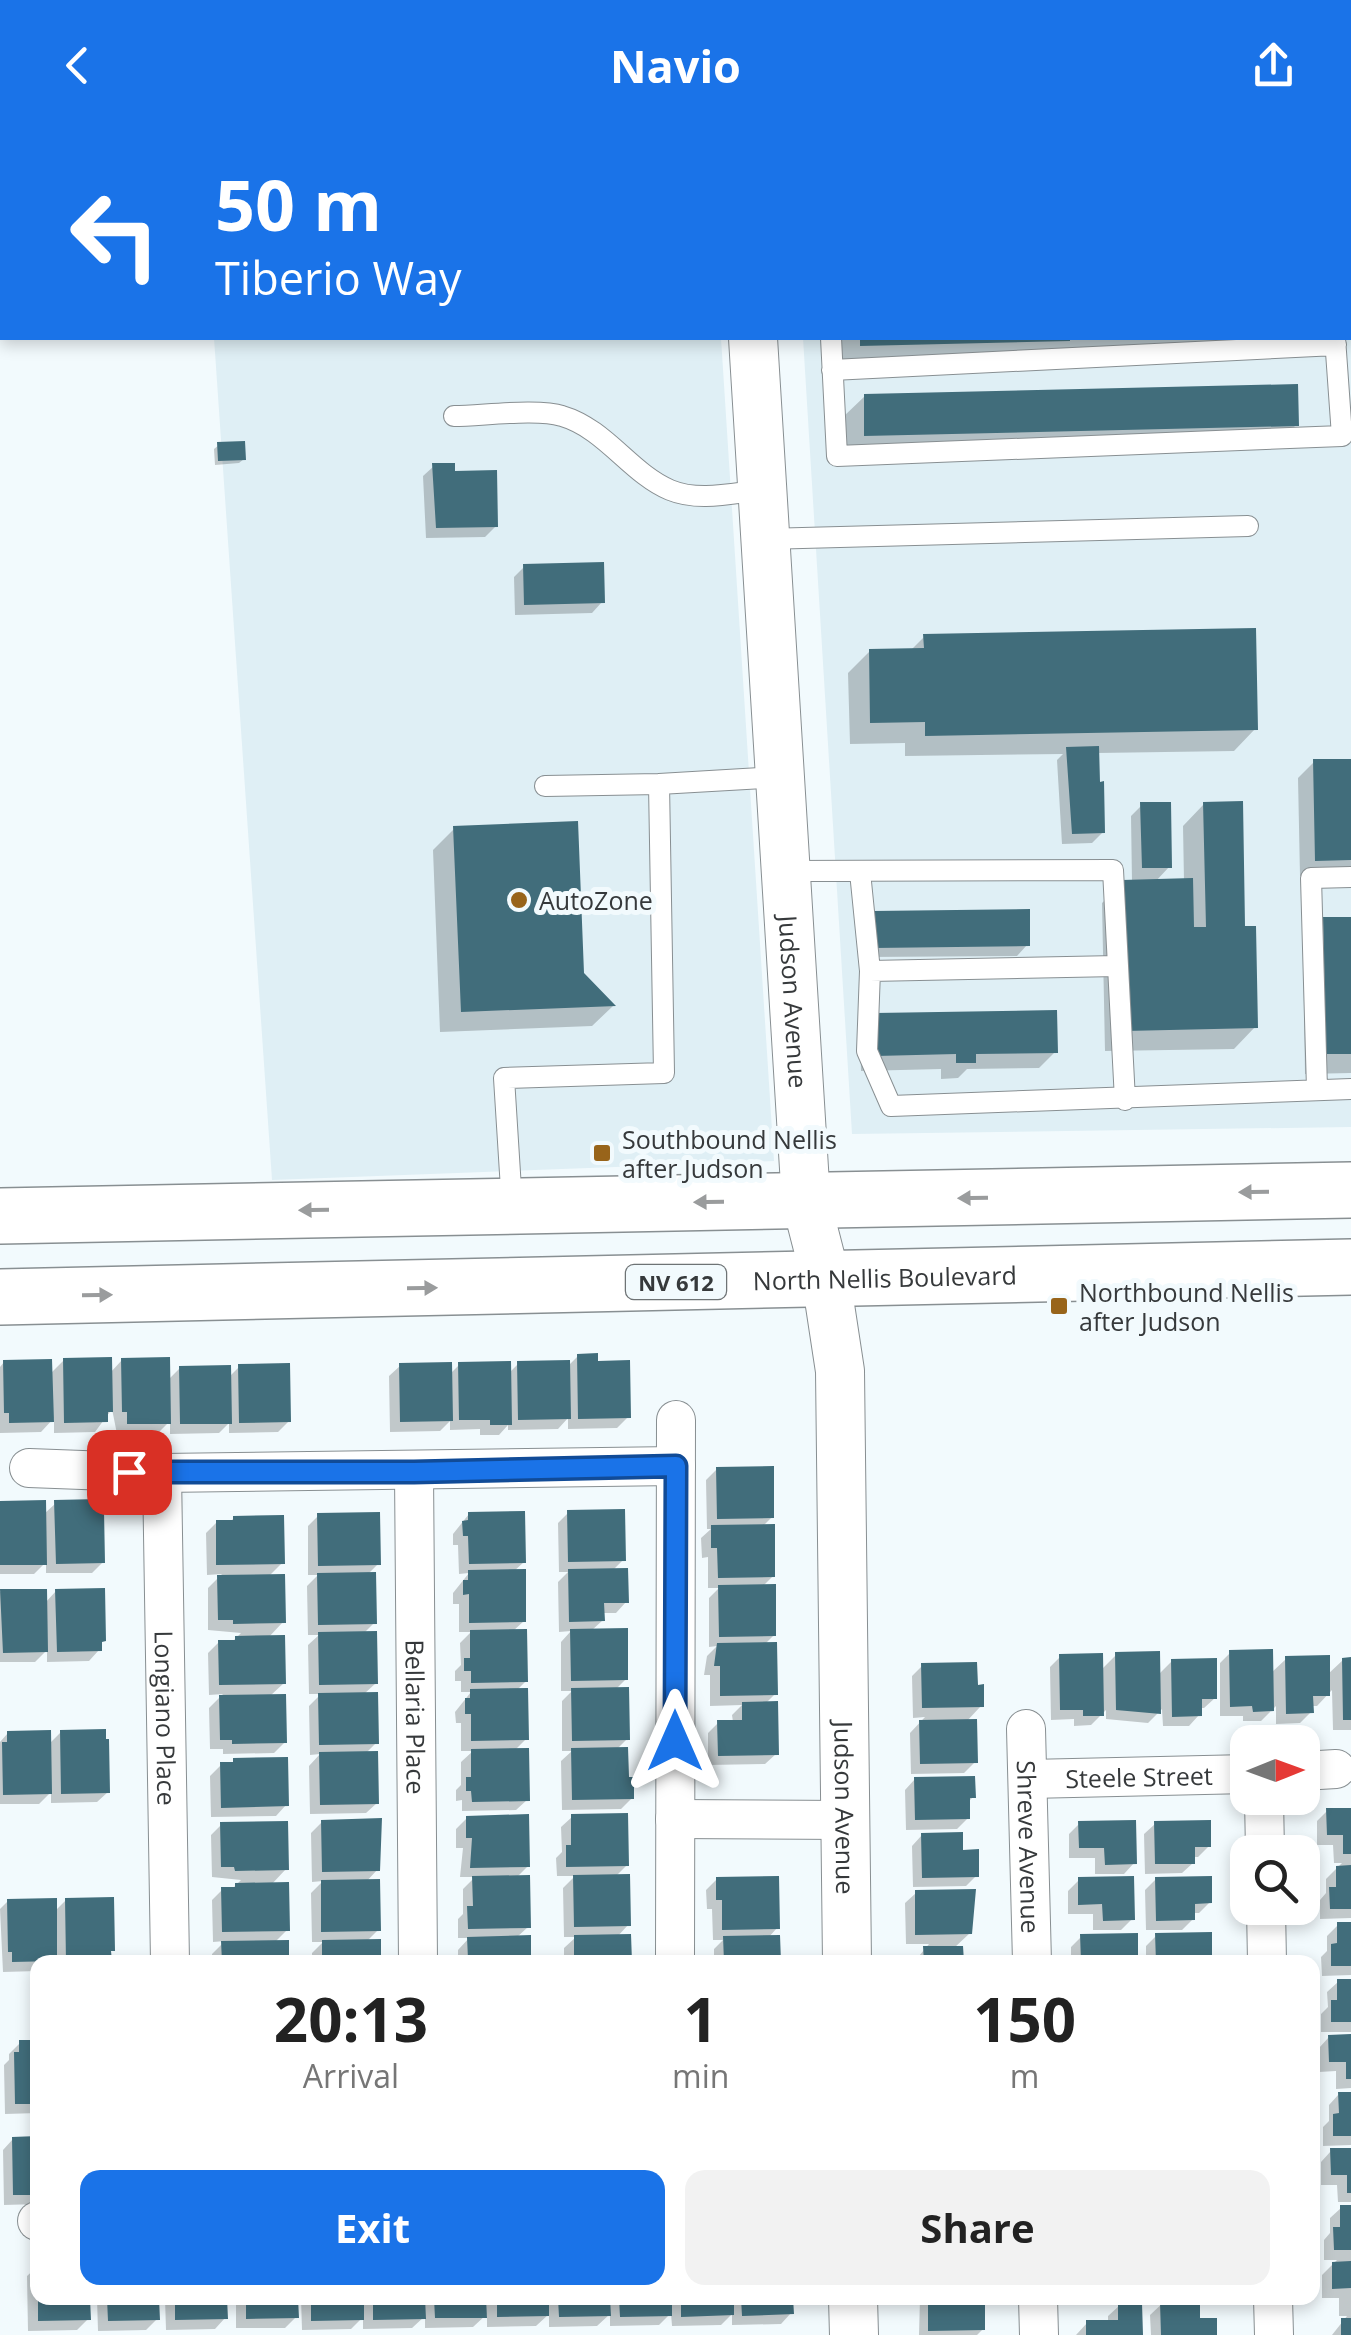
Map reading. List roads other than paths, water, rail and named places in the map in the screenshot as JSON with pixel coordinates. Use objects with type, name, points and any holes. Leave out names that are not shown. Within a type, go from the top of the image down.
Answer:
[{"type":"main road","points":[[0,1216],[1351,1190]]},
{"type":"main road","name":"North Nellis Boulevard","points":[[0,1297],[1351,1267]]},
{"type":"street","name":"Judson Avenue","points":[[753,340],[806,1201],[826,1279],[840,1371],[847,1955]]},
{"type":"street","points":[[675,1955],[676,1420]]},
{"type":"street","points":[[29,1468],[162,1473],[676,1466]]},
{"type":"street","name":"Bellaria Place","points":[[414,1472],[418,1955]]},
{"type":"street","name":"Longiano Place","points":[[162,1473],[170,1955]]},
{"type":"street","name":"Shreve Avenue","points":[[1026,1729],[1032,1955]]},
{"type":"street","name":"Steele Street","points":[[1029,1779],[1230,1774]]},
{"type":"street","points":[[675,1819],[845,1820]]},
{"type":"street","points":[[1266,1925],[1267,1955]]},
{"type":"street","points":[[853,2305],[854,2335]]},
{"type":"street","points":[[1038,2305],[1038,2335]]},
{"type":"street","points":[[1274,2305],[1274,2335]]},
{"type":"lane","points":[[830,340],[837,456],[1342,436],[1346,417],[1336,341],[832,370]]},
{"type":"lane","points":[[454,416],[560,414],[608,441],[670,490],[708,496],[762,490]]},
{"type":"lane","points":[[765,540],[1248,526]]},
{"type":"lane","points":[[544,786],[779,777]]},
{"type":"lane","points":[[512,1206],[504,1078],[664,1074],[660,784]]},
{"type":"lane","points":[[785,871],[1113,870],[1124,1100]]},
{"type":"lane","points":[[860,872],[870,971],[867,1051],[890,1106],[1351,1089]]},
{"type":"lane","points":[[1317,1090],[1310,878],[1351,877]]},
{"type":"lane","points":[[870,971],[1117,966]]},
{"type":"place","name":"AutoZone","points":[[519,900]]},
{"type":"place","name":"Southbound Nellis after Judson","points":[[602,1153]]},
{"type":"place","name":"Northbound Nellis after Judson","points":[[1059,1306]]}]
